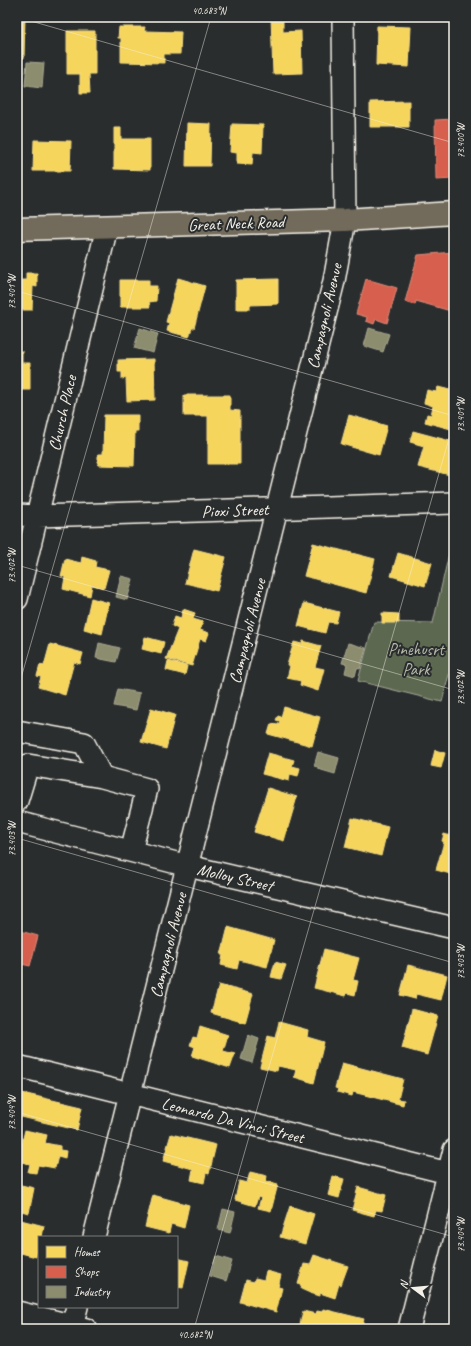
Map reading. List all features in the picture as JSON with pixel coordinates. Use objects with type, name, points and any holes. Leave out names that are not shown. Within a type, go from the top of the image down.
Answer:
[{"type":"main road","name":"Great Neck Road","points":[[17,229],[345,220],[454,214]]},
{"type":"street","name":"Campagnoli Avenue","points":[[94,1236],[278,509],[334,281],[345,220],[343,17]]},
{"type":"street","name":"Church Place","points":[[17,598],[38,516],[106,227]]},
{"type":"street","name":"Pioxi Street","points":[[17,515],[38,516],[454,503]]},
{"type":"street","points":[[17,731],[84,743],[102,777]]},
{"type":"street","points":[[17,801],[28,765],[102,777],[147,789],[131,851]]},
{"type":"street","name":"Molloy Street","points":[[17,822],[188,866],[454,928]]},
{"type":"street","name":"Leonardo Da Vinci Street","points":[[17,1066],[448,1173]]},
{"type":"street","points":[[409,1329],[454,1150]]},
{"type":"street","points":[[17,1312],[77,1323]]},
{"type":"green space","name":"Pinehusrt Park","points":[[454,532],[454,655],[442,702],[358,681],[374,622],[433,623]]},
{"type":"building: Homes","points":[[17,17],[25,17],[24,58],[17,58]]},
{"type":"building: Homes","points":[[271,17],[283,17],[283,32],[301,31],[302,73],[273,74]]},
{"type":"building: Homes","points":[[377,26],[411,27],[409,67],[376,65]]},
{"type":"building: Homes","points":[[119,27],[145,27],[144,31],[181,32],[180,54],[164,54],[164,63],[121,62],[121,38],[118,38]]},
{"type":"building: Homes","points":[[67,31],[95,31],[95,74],[89,74],[90,93],[80,93],[80,74],[67,74]]},
{"type":"building: Homes","points":[[409,101],[409,127],[370,127],[370,102]]},
{"type":"building: Homes","points":[[187,123],[211,124],[210,166],[186,166]]},
{"type":"building: Homes","points":[[232,124],[263,125],[262,153],[253,152],[252,165],[237,164],[237,153],[230,152]]},
{"type":"building: Homes","points":[[114,128],[121,128],[121,139],[150,139],[150,170],[114,169]]},
{"type":"building: Homes","points":[[34,140],[71,141],[70,171],[33,171]]},
{"type":"building: Homes","points":[[26,273],[37,273],[37,287],[33,286],[32,310],[20,310],[20,322],[17,322],[17,280],[26,280]]},
{"type":"building: Homes","points":[[178,278],[205,286],[194,328],[192,328],[189,337],[167,331],[169,323],[166,322]]},
{"type":"building: Homes","points":[[278,279],[278,304],[250,305],[250,309],[236,309],[236,280]]},
{"type":"building: Homes","points":[[120,280],[149,280],[149,286],[157,286],[156,301],[149,302],[150,307],[120,307]]},
{"type":"building: Homes","points":[[17,351],[22,351],[22,363],[30,363],[30,390],[17,390]]},
{"type":"building: Homes","points":[[154,359],[155,400],[127,401],[126,378],[122,379],[122,372],[118,372],[118,360]]},
{"type":"building: Homes","points":[[438,387],[454,391],[454,420],[451,429],[425,422],[427,414],[431,415],[433,406],[424,403],[427,390],[436,392]]},
{"type":"building: Homes","points":[[184,395],[230,395],[230,410],[240,411],[240,464],[208,464],[208,416],[184,416]]},
{"type":"building: Homes","points":[[104,415],[138,415],[138,431],[135,431],[134,466],[98,465],[98,454],[103,454]]},
{"type":"building: Homes","points":[[349,415],[387,426],[379,455],[341,444]]},
{"type":"building: Homes","points":[[413,431],[454,442],[454,459],[450,475],[418,467],[424,446],[410,442]]},
{"type":"building: Homes","points":[[313,543],[375,559],[366,593],[304,576]]},
{"type":"building: Homes","points":[[194,549],[226,557],[217,591],[185,583]]},
{"type":"building: Homes","points":[[398,553],[432,563],[425,586],[391,576]]},
{"type":"building: Homes","points":[[82,557],[96,561],[95,567],[109,570],[104,588],[92,585],[90,596],[63,589],[65,577],[61,576],[65,559],[81,563]]},
{"type":"building: Homes","points":[[91,598],[109,603],[102,634],[84,629]]},
{"type":"building: Homes","points":[[304,603],[339,612],[336,623],[328,622],[325,633],[298,626]]},
{"type":"building: Homes","points":[[183,609],[195,613],[193,619],[203,622],[200,630],[209,633],[206,641],[200,639],[192,666],[166,659],[178,629],[172,626],[175,616],[181,618]]},
{"type":"building: Homes","points":[[382,613],[399,614],[399,623],[382,623]]},
{"type":"building: Homes","points":[[145,637],[164,642],[161,654],[142,649]]},
{"type":"building: Homes","points":[[303,641],[321,646],[315,667],[324,669],[318,691],[300,685],[301,681],[287,678],[290,666],[287,665],[294,642],[302,644]]},
{"type":"building: Homes","points":[[50,644],[83,653],[80,664],[74,662],[65,695],[38,687],[41,677],[37,676],[40,665],[44,666]]},
{"type":"building: Homes","points":[[168,661],[187,666],[185,675],[166,670]]},
{"type":"building: Homes","points":[[284,707],[320,717],[312,746],[268,734],[271,724],[278,725],[280,721],[276,720],[278,716],[281,717]]},
{"type":"building: Homes","points":[[151,708],[175,715],[166,749],[141,742]]},
{"type":"building: Homes","points":[[435,750],[445,753],[441,768],[431,766]]},
{"type":"building: Homes","points":[[268,753],[294,760],[292,766],[300,768],[298,776],[290,774],[289,781],[262,774]]},
{"type":"building: Homes","points":[[268,788],[297,797],[284,841],[254,832]]},
{"type":"building: Homes","points":[[352,818],[388,827],[381,856],[345,847]]},
{"type":"building: Homes","points":[[444,834],[454,837],[454,875],[436,870],[444,842],[442,841]]},
{"type":"building: Homes","points":[[228,927],[274,940],[267,967],[239,960],[237,969],[221,965],[223,955],[221,955]]},
{"type":"building: Homes","points":[[324,949],[359,958],[353,980],[358,981],[355,995],[347,993],[346,996],[314,988]]},
{"type":"building: Homes","points":[[275,962],[286,965],[281,979],[271,977]]},
{"type":"building: Homes","points":[[408,965],[447,975],[441,1000],[416,994],[415,999],[400,995]]},
{"type":"building: Homes","points":[[219,985],[253,994],[245,1023],[211,1013]]},
{"type":"building: Homes","points":[[412,1009],[438,1016],[427,1055],[402,1048]]},
{"type":"building: Homes","points":[[279,1022],[308,1030],[307,1037],[324,1042],[314,1083],[294,1077],[296,1070],[278,1066],[277,1071],[260,1067],[268,1036],[275,1038]]},
{"type":"building: Homes","points":[[200,1026],[228,1035],[223,1051],[235,1054],[230,1068],[192,1056],[195,1047],[190,1045],[193,1037],[197,1038]]},
{"type":"building: Homes","points":[[342,1063],[403,1079],[398,1099],[404,1100],[403,1105],[353,1092],[352,1096],[337,1092],[338,1089],[335,1088]]},
{"type":"building: Homes","points":[[18,1092],[82,1107],[77,1130],[17,1116]]},
{"type":"building: Homes","points":[[25,1130],[47,1135],[45,1143],[60,1146],[60,1150],[66,1151],[65,1158],[58,1156],[55,1168],[38,1165],[36,1173],[28,1172],[30,1164],[17,1161],[17,1149],[20,1150]]},
{"type":"building: Homes","points":[[171,1134],[216,1145],[209,1174],[206,1173],[204,1183],[191,1180],[193,1169],[163,1161]]},
{"type":"building: Homes","points":[[250,1172],[267,1176],[266,1181],[278,1184],[271,1211],[258,1208],[261,1198],[258,1197],[255,1206],[235,1200],[239,1181],[247,1183]]},
{"type":"building: Homes","points":[[333,1176],[344,1179],[339,1198],[328,1195]]},
{"type":"building: Homes","points":[[17,1184],[34,1188],[29,1213],[17,1210]]},
{"type":"building: Homes","points":[[358,1187],[386,1195],[382,1211],[376,1210],[374,1216],[352,1210]]},
{"type":"building: Homes","points":[[153,1195],[189,1205],[184,1228],[171,1224],[169,1233],[145,1227]]},
{"type":"building: Homes","points":[[290,1206],[314,1214],[305,1244],[280,1237]]},
{"type":"building: Homes","points":[[17,1219],[44,1226],[42,1236],[38,1236],[36,1257],[17,1252]]},
{"type":"building: Homes","points":[[314,1255],[348,1266],[341,1285],[339,1284],[335,1298],[320,1293],[320,1296],[310,1293],[301,1289],[302,1286],[298,1284],[304,1264],[310,1265]]},
{"type":"building: Homes","points":[[178,1258],[189,1261],[183,1288],[178,1287]]},
{"type":"building: Homes","points":[[266,1271],[281,1275],[278,1287],[282,1288],[276,1312],[240,1302],[246,1280],[254,1282],[255,1278],[264,1280]]},
{"type":"building: Homes","points":[[323,1309],[364,1319],[361,1329],[320,1329],[300,1324],[303,1311],[316,1314],[317,1311],[322,1312]]},
{"type":"building: Shops","points":[[454,119],[454,179],[436,180],[435,120]]},
{"type":"building: Shops","points":[[454,252],[454,312],[416,301],[415,305],[405,302],[418,255]]},
{"type":"building: Shops","points":[[366,279],[397,288],[387,323],[376,319],[374,324],[366,321],[367,317],[356,314]]},
{"type":"building: Shops","points":[[17,930],[38,936],[30,966],[17,963]]},
{"type":"building: Shops","points":[[454,1270],[454,1293],[449,1291]]},
{"type":"building: Industry","points":[[27,62],[44,63],[42,88],[25,86]]},
{"type":"building: Industry","points":[[140,328],[158,334],[153,353],[134,348]]},
{"type":"building: Industry","points":[[369,328],[389,334],[383,352],[364,346]]},
{"type":"building: Industry","points":[[121,576],[133,579],[127,600],[116,597]]},
{"type":"building: Industry","points":[[99,643],[120,648],[116,662],[96,658]]},
{"type":"building: Industry","points":[[348,643],[366,648],[360,669],[357,668],[355,676],[345,673],[347,664],[342,663]]},
{"type":"building: Industry","points":[[118,689],[140,693],[136,710],[114,706]]},
{"type":"building: Industry","points":[[318,752],[339,758],[335,774],[318,769],[318,767],[314,766]]},
{"type":"building: Industry","points":[[248,1035],[259,1039],[252,1063],[241,1059]]},
{"type":"building: Industry","points":[[223,1209],[235,1212],[230,1233],[218,1230]]},
{"type":"building: Industry","points":[[216,1256],[232,1261],[226,1281],[210,1276]]}]
